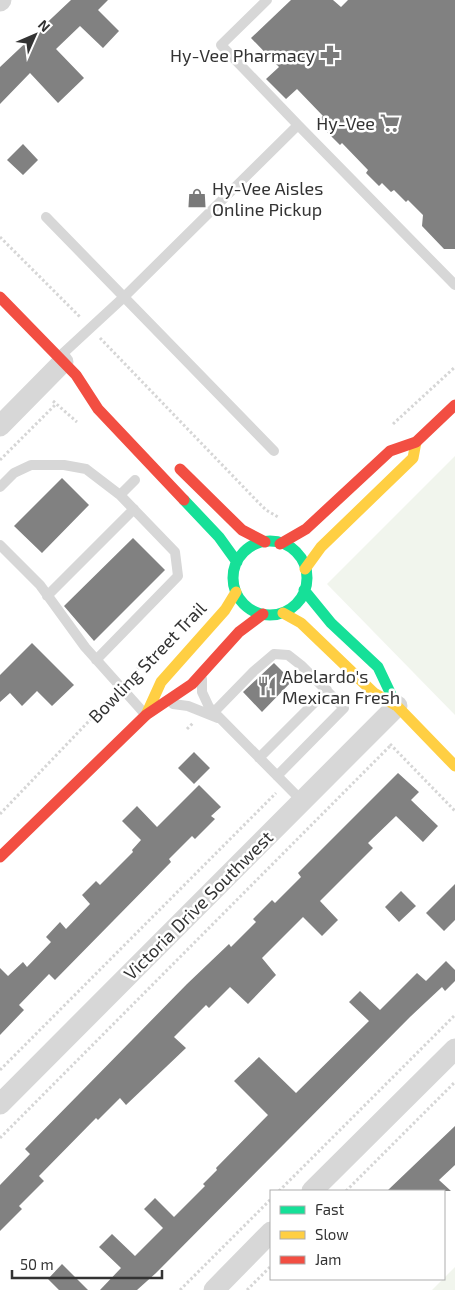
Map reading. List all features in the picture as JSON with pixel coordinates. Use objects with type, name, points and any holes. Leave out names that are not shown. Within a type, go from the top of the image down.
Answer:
[{"type":"main road","points":[[0,297],[66,365],[104,416],[219,537],[237,562]]},
{"type":"main road","points":[[66,365],[100,388]]},
{"type":"main road","points":[[280,544],[306,529],[390,451],[416,442],[455,406]]},
{"type":"main road","points":[[0,858],[146,715],[192,684],[239,632],[263,614],[283,612],[292,607],[304,590],[305,569],[321,547],[413,458],[416,442]]},
{"type":"main road","points":[[168,457],[242,530],[264,542],[280,544],[294,551],[305,569]]},
{"type":"main road","points":[[263,614],[245,605],[236,592],[233,578],[237,562],[246,550],[264,542]]},
{"type":"main road","points":[[304,590],[331,623],[378,667],[397,706]]},
{"type":"main road","points":[[146,715],[161,682],[225,610],[236,592]]},
{"type":"main road","points":[[283,612],[302,623],[374,693],[397,706],[455,766]]},
{"type":"street","points":[[0,426],[66,365]]},
{"type":"street","name":"Victoria Drive Southwest","points":[[0,1104],[397,706]]},
{"type":"street","points":[[313,1190],[455,1049]]},
{"type":"street","points":[[214,1290],[270,1233]]},
{"type":"lane","points":[[267,0],[220,45],[454,281]]},
{"type":"lane","points":[[66,365],[90,328],[124,297],[298,125]]},
{"type":"lane","points":[[46,217],[274,451]]},
{"type":"lane","points":[[0,487],[14,473],[31,465],[64,465],[86,469],[120,495],[175,552],[178,576],[96,660]]},
{"type":"lane","points":[[120,495],[134,480]]},
{"type":"lane","points":[[48,596],[134,509]]},
{"type":"lane","points":[[0,545],[40,585],[96,660],[146,715]]},
{"type":"lane","points":[[217,716],[254,672],[274,654],[288,655],[327,690],[344,708],[277,776]]},
{"type":"lane","points":[[201,674],[204,699],[217,716],[302,801]]},
{"type":"lane","points":[[259,758],[327,690]]},
{"type":"lane","points":[[162,704],[188,706],[217,716]]},
{"type":"path","points":[[0,237],[256,500],[233,522]]},
{"type":"path","points":[[0,460],[56,404]]},
{"type":"path","name":"Bowling Street Trail","points":[[0,814],[94,717],[120,686],[147,660]]},
{"type":"path","points":[[384,738],[455,811]]},
{"type":"path","points":[[0,1138],[391,744]]},
{"type":"path","points":[[0,1070],[285,784]]},
{"type":"path","points":[[279,1190],[455,1015]]},
{"type":"path","points":[[347,1190],[455,1082]]},
{"type":"path","points":[[180,1290],[270,1199]]},
{"type":"path","points":[[247,1290],[270,1267]]},
{"type":"shaded area","points":[[455,456],[455,715],[327,584]]},
{"type":"shaded area","points":[[455,1267],[455,1290],[432,1290],[442,1280],[445,1280],[445,1277]]},
{"type":"building","points":[[71,0],[108,0],[98,10],[119,31],[103,48],[80,26],[56,49],[84,78],[58,103],[30,73],[0,104],[0,67]]},
{"type":"building","name":"Hy-Vee","points":[[291,0],[333,0],[341,7],[348,0],[455,0],[455,249],[444,249],[422,226],[423,215],[408,200],[406,202],[394,190],[391,192],[382,183],[379,186],[366,173],[368,170],[342,143],[340,145],[326,131],[330,128],[320,118],[323,116],[297,89],[286,99],[266,79],[279,67],[251,38]]},
{"type":"building","points":[[23,144],[38,160],[23,175],[7,160]]},
{"type":"building","points":[[62,478],[89,505],[42,553],[14,526]]},
{"type":"building","points":[[133,538],[165,570],[94,641],[64,606]]},
{"type":"building","points":[[32,643],[74,685],[52,706],[37,691],[22,706],[10,693],[0,702],[0,675]]},
{"type":"building","name":"Abelardo's Mexican Fresh","points":[[274,663],[292,681],[262,712],[243,692]]},
{"type":"building","points":[[194,752],[210,768],[194,784],[178,768]]},
{"type":"building","points":[[398,773],[419,792],[411,800],[438,826],[423,842],[396,816],[368,843],[373,848],[320,901],[338,920],[322,936],[303,917],[262,958],[276,975],[248,1004],[230,987],[209,1008],[206,1005],[174,1037],[186,1048],[126,1105],[120,1098],[98,1120],[96,1118],[39,1176],[44,1181],[19,1206],[22,1209],[0,1231],[0,1185],[30,1154],[25,1149],[187,984],[229,944],[231,947],[256,922],[253,919],[272,900],[275,903],[301,877],[298,873]]},
{"type":"building","points":[[199,785],[221,807],[211,816],[215,819],[195,839],[192,836],[169,859],[171,862],[55,980],[49,974],[19,1005],[24,1010],[0,1035],[0,968],[8,976],[23,962],[27,967],[51,942],[46,937],[60,922],[66,929],[90,904],[82,895],[96,881],[100,885],[133,852],[132,850],[141,840],[122,821],[137,806],[157,827]]},
{"type":"building","points":[[455,884],[455,920],[444,931],[426,913]]},
{"type":"building","points":[[401,891],[416,906],[399,922],[385,907]]},
{"type":"building","points":[[446,961],[455,970],[455,981],[445,991],[442,987],[410,1017],[156,1273],[137,1290],[100,1290],[121,1268],[99,1247],[112,1234],[135,1256],[163,1228],[144,1209],[155,1198],[174,1217],[205,1186],[203,1184],[217,1170],[216,1168],[268,1115],[234,1081],[259,1057],[296,1093],[369,1021],[349,1002],[360,991],[380,1010],[417,973],[426,981]]},
{"type":"building","points":[[455,1126],[455,1165],[439,1180],[451,1191],[388,1190]]},
{"type":"building","points":[[62,1264],[88,1290],[59,1290],[48,1279]]},
{"type":"traffic: fast","points":[[184,500],[219,537],[237,562]]},
{"type":"traffic: fast","points":[[270,541],[284,544],[296,552],[304,564],[307,578],[304,592],[296,604],[284,612],[270,615],[256,612],[244,604],[236,592],[233,578],[236,564],[244,552],[256,544],[270,541]]},
{"type":"traffic: fast","points":[[304,590],[331,623],[378,667],[396,705]]},
{"type":"traffic: slow","points":[[305,569],[321,547],[413,458],[416,442]]},
{"type":"traffic: slow","points":[[146,715],[161,682],[225,610],[236,592]]},
{"type":"traffic: slow","points":[[283,613],[301,623],[374,693],[397,706],[455,766]]},
{"type":"traffic: jam","points":[[0,297],[76,375],[98,409],[184,500]]},
{"type":"traffic: jam","points":[[280,544],[306,529],[390,451],[416,442],[455,405]]},
{"type":"traffic: jam","points":[[180,469],[242,530],[265,542]]},
{"type":"traffic: jam","points":[[0,857],[146,715],[192,684],[239,632],[263,614]]},
{"type":"place","name":"Hy-Vee Pharmacy","points":[[330,55]]},
{"type":"place","name":"Hy-Vee","points":[[390,123]]},
{"type":"place","name":"Hy-Vee Aisles Online Pickup","points":[[197,198]]},
{"type":"place","name":"Abelardo's Mexican Fresh","points":[[267,686]]}]
